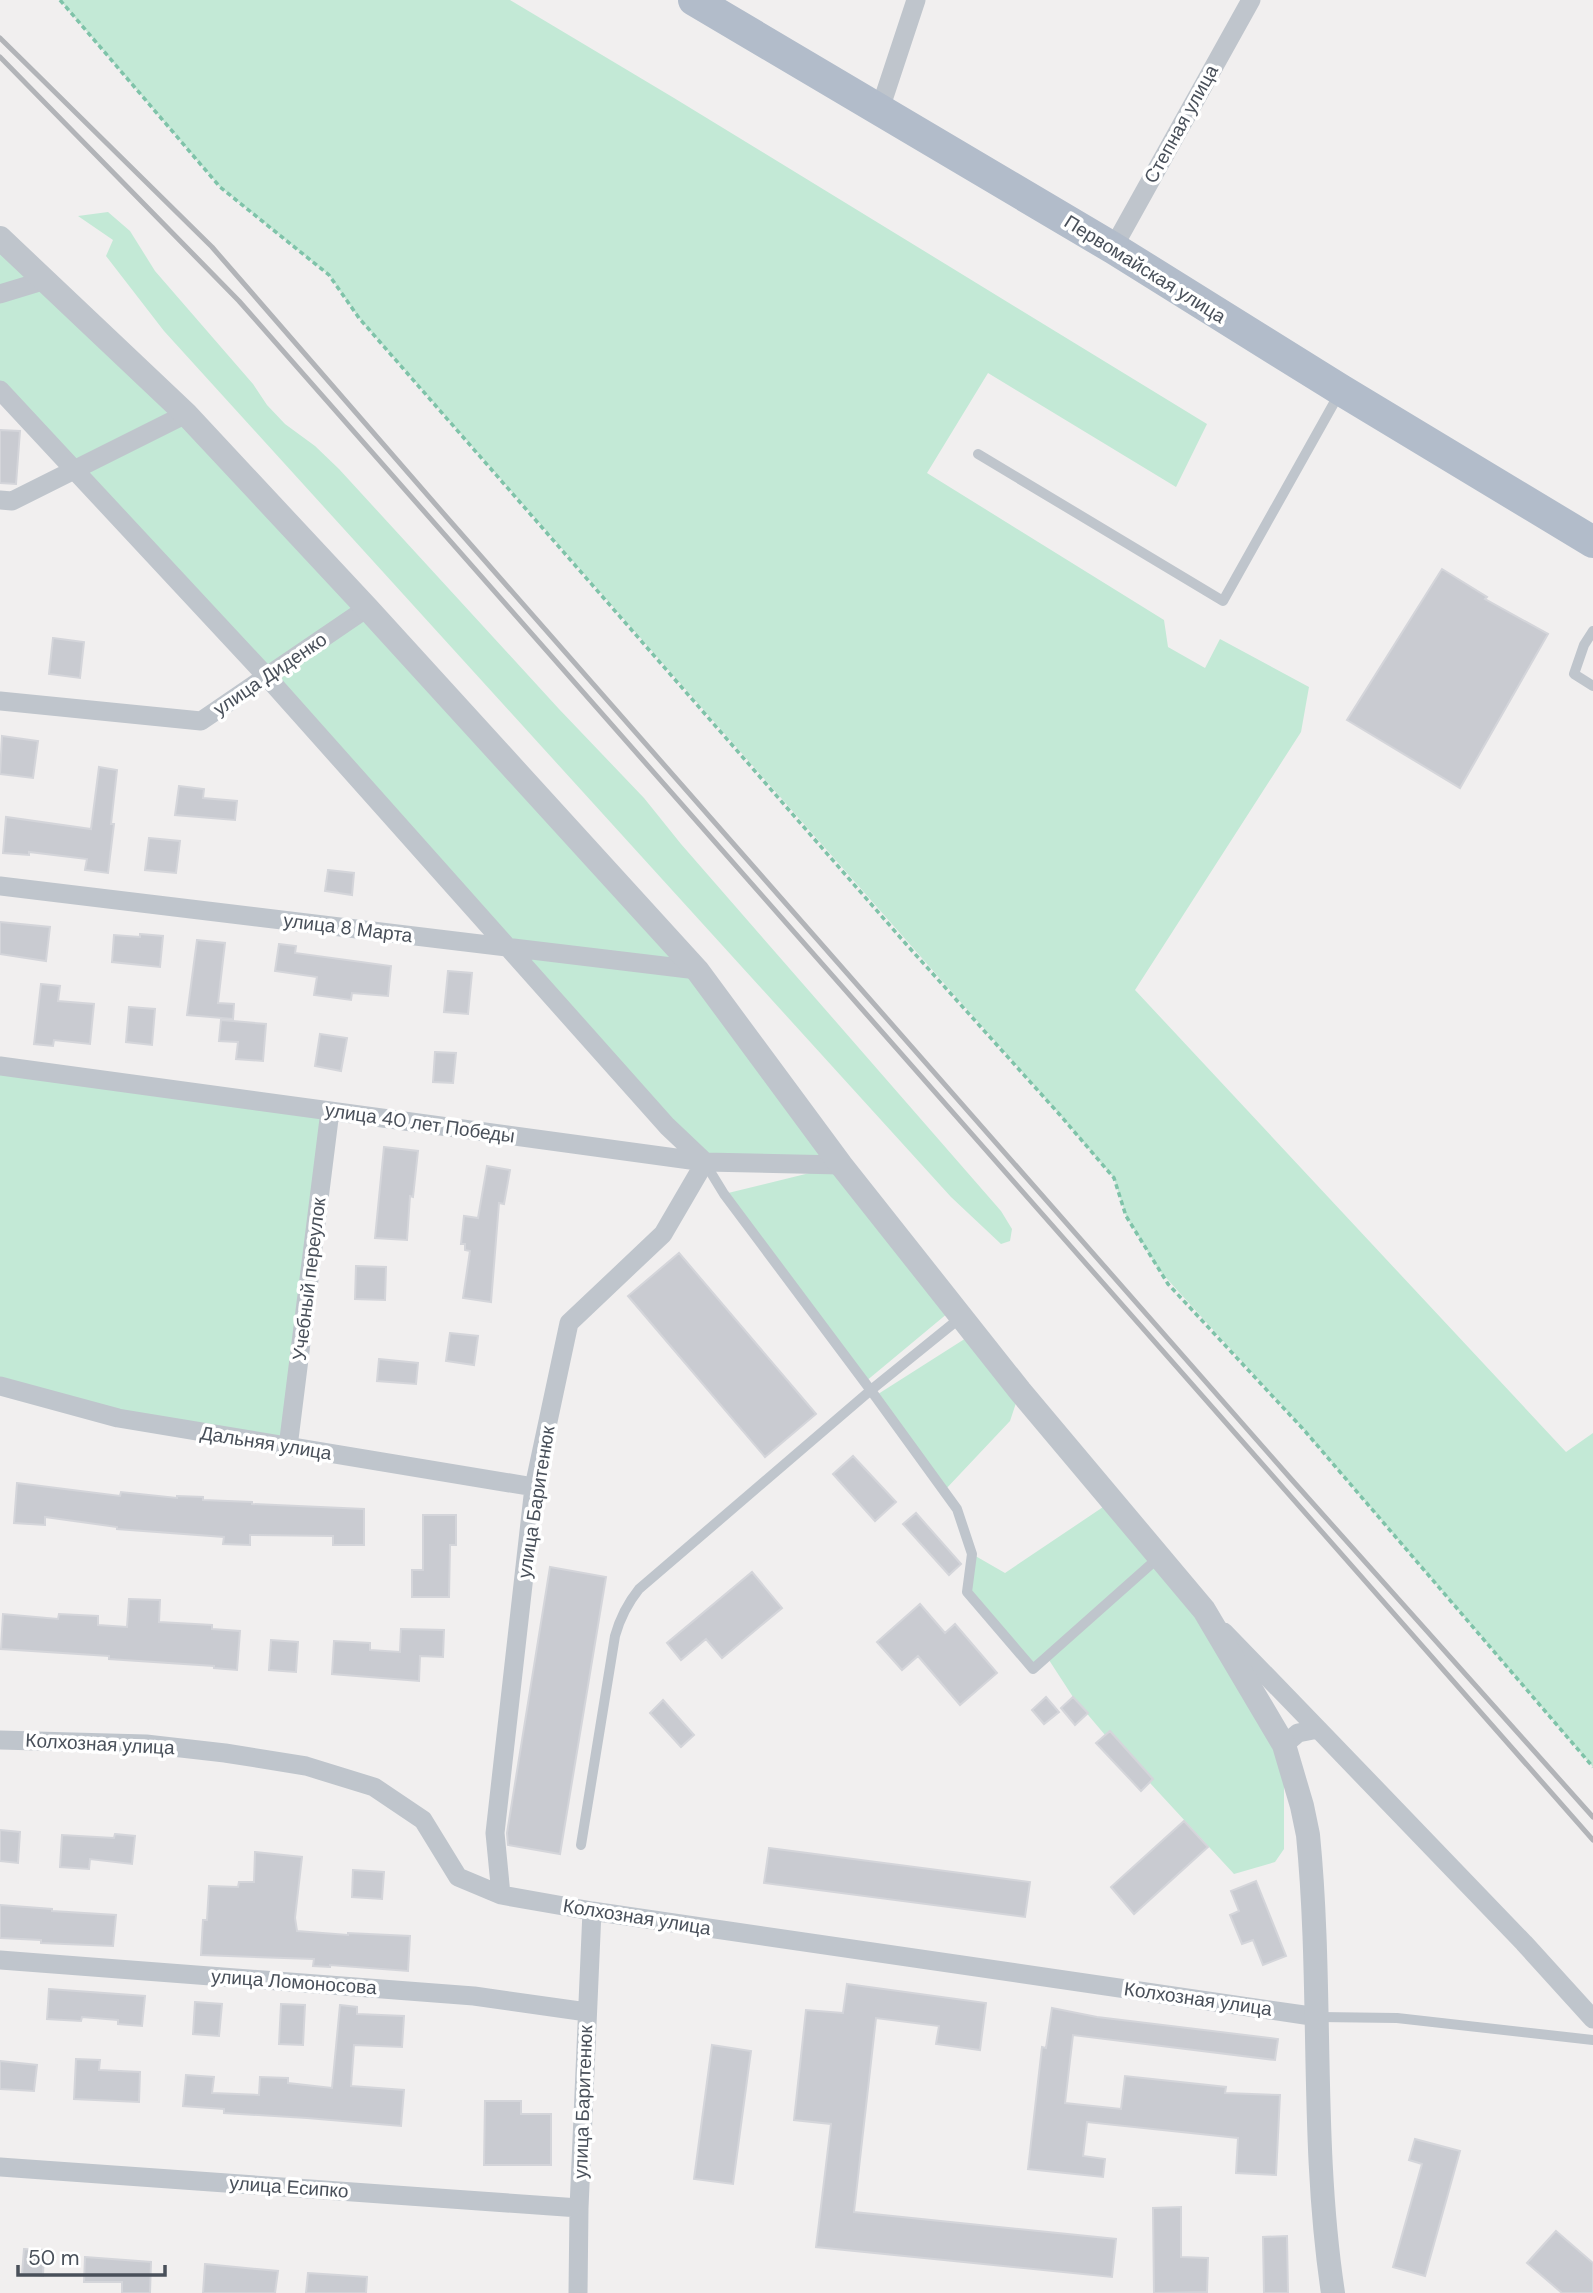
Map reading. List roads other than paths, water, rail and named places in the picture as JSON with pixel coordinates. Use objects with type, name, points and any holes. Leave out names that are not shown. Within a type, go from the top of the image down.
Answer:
[{"type":"main road","name":"Первомайская улица","points":[[694,0],[1113,248],[1593,542]]},
{"type":"street","points":[[880,109],[916,0]]},
{"type":"street","name":"Степная улица","points":[[1113,248],[1251,0]]},
{"type":"street","points":[[0,238],[186,414],[368,608],[696,970],[841,1165],[961,1317],[1204,1611],[1524,1943],[1593,2019]]},
{"type":"street","points":[[0,293],[46,280]]},
{"type":"street","points":[[0,390],[267,677],[667,1126],[705,1162]]},
{"type":"street","points":[[0,500],[12,501],[186,414]]},
{"type":"street","name":"улица Диденко","points":[[0,701],[201,721],[368,608]]},
{"type":"street","name":"улица 8 Марта","points":[[0,886],[696,970]]},
{"type":"street","name":"улица 40 лет Победы","points":[[0,1066],[705,1162],[841,1165]]},
{"type":"street","name":"Учебный переулок","points":[[288,1447],[330,1111]]},
{"type":"street","name":"улица Баритенюк","points":[[501,1895],[495,1833],[534,1487],[569,1324],[663,1234],[705,1162]]},
{"type":"street","name":"Дальняя улица","points":[[0,1386],[118,1418],[534,1487]]},
{"type":"street","points":[[1204,1611],[1284,1745],[1308,1835],[1318,2017],[1320,2161],[1328,2258],[1334,2293]]},
{"type":"street","points":[[1284,1745],[1298,1733],[1318,1729]]},
{"type":"street","name":"Колхозная улица","points":[[0,1740],[146,1744],[225,1753],[306,1766],[374,1787],[423,1820],[458,1877],[501,1895],[592,1911],[1318,2017]]},
{"type":"street","name":"улица Баритенюк","points":[[578,2293],[579,2208],[592,1911]]},
{"type":"street","name":"улица Ломоносова","points":[[0,1960],[474,1996],[587,2012]]},
{"type":"street","name":"улица Есипко","points":[[0,2167],[579,2208]]},
{"type":"lane","points":[[978,454],[1223,601],[1341,390]]},
{"type":"lane","points":[[1593,631],[1584,645],[1574,674],[1593,685]]},
{"type":"lane","points":[[705,1162],[724,1194],[957,1509],[972,1554],[967,1592],[1033,1669],[1159,1557]]},
{"type":"lane","points":[[581,1845],[615,1636],[620,1618],[630,1601],[639,1589],[871,1390],[961,1317]]},
{"type":"lane","points":[[1318,2017],[1396,2018],[1593,2039]]},
{"type":"railway","points":[[0,38],[212,247],[1292,1480],[1593,1817]]},
{"type":"railway","points":[[0,57],[239,301],[1593,1840]]}]
